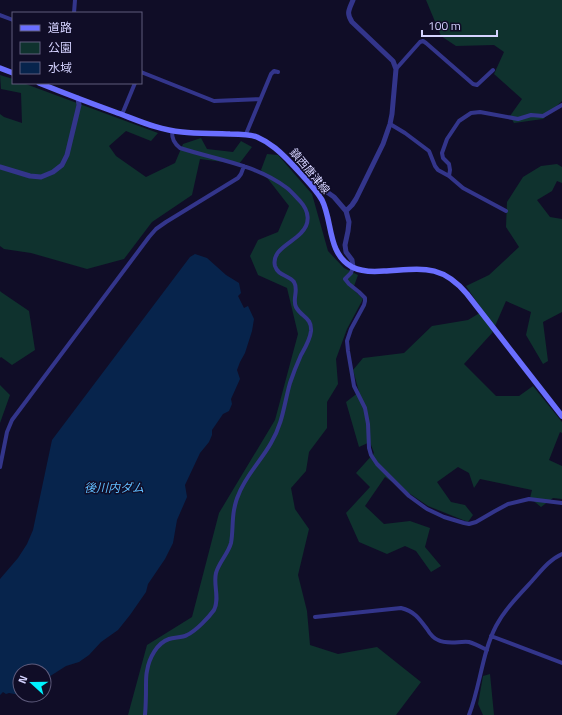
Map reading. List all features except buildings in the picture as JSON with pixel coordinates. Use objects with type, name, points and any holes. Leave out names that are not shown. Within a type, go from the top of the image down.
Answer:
[{"type":"main road","points":[[0,68],[12,73]]},
{"type":"main road","name":"鎮西唐津線","points":[[49,85],[78,98],[152,126],[182,132],[246,134],[264,140],[284,156],[317,192],[327,216],[334,245],[338,254],[347,264],[361,270],[373,272],[421,269],[432,270],[442,273],[450,278],[467,294],[562,416]]},
{"type":"street","points":[[74,12],[75,0]]},
{"type":"street","points":[[346,211],[356,198],[383,144],[392,114],[396,69],[393,61],[352,22],[349,16],[349,11],[353,0]]},
{"type":"street","points":[[0,15],[12,20]]},
{"type":"street","points":[[396,69],[420,42],[423,41],[473,84],[477,85],[493,70]]},
{"type":"street","points":[[246,134],[271,74],[274,71],[278,72]]},
{"type":"street","points":[[142,72],[214,101],[260,99]]},
{"type":"street","points":[[123,112],[135,84]]},
{"type":"street","points":[[0,166],[30,176],[41,177],[53,172],[62,165],[67,155],[79,105],[78,98]]},
{"type":"street","points":[[449,176],[449,164],[443,158],[442,153],[447,139],[459,121],[471,113],[480,112],[518,119],[531,115],[543,116],[562,105]]},
{"type":"street","points":[[390,124],[429,151],[438,170],[449,176],[462,188],[506,211]]},
{"type":"street","points":[[145,715],[147,670],[151,656],[159,645],[168,639],[186,636],[195,631],[213,611],[216,605],[216,572],[231,542],[234,509],[238,494],[247,478],[271,444],[278,430],[290,384],[311,332],[310,324],[307,318],[296,308],[295,305],[294,300],[296,285],[294,281],[277,271],[275,262],[277,253],[306,228],[308,216],[302,203],[288,189],[261,172],[180,148],[174,144],[172,131]]},
{"type":"street","points":[[0,467],[7,432],[12,420],[149,237],[156,229],[166,222],[238,178],[244,166]]},
{"type":"street","points":[[306,179],[334,196],[346,211],[349,222],[345,246],[346,252],[352,260],[353,267],[351,273],[345,279],[365,298],[365,301],[364,306],[351,328],[347,341],[348,351],[354,386],[365,408],[368,424],[369,448],[371,455],[377,464],[409,496],[427,509],[444,517],[464,523],[469,524],[476,522],[508,504],[529,500],[562,503]]},
{"type":"street","points":[[469,715],[491,636],[502,616],[512,602],[547,565],[562,554]]},
{"type":"street","points":[[315,617],[401,608],[409,610],[417,616],[433,637],[439,641],[469,642],[479,645],[487,650]]},
{"type":"street","points":[[491,636],[562,663]]},
{"type":"green space","points":[[426,0],[562,0],[562,101],[543,119],[514,123],[510,116],[522,99],[494,74],[504,52],[494,45],[456,46],[441,36]]},
{"type":"green space","points":[[0,75],[12,79],[12,84],[26,84],[158,133],[151,141],[126,131],[109,146],[116,156],[146,177],[175,163],[183,144],[201,138],[207,149],[233,152],[241,141],[252,147],[239,164],[200,159],[192,195],[152,222],[124,259],[87,269],[31,253],[4,249],[0,246],[0,114],[4,117],[22,123],[21,93],[1,89]]},
{"type":"green space","points":[[267,154],[278,155],[312,194],[328,251],[344,268],[358,275],[353,289],[363,299],[347,329],[336,359],[338,384],[327,402],[327,428],[309,452],[306,471],[291,488],[295,509],[309,529],[298,575],[307,611],[310,645],[338,654],[377,647],[421,682],[396,715],[128,715],[147,645],[192,617],[219,513],[275,420],[298,334],[287,288],[258,275],[250,256],[258,240],[278,232],[289,206],[261,170]]},
{"type":"green space","points":[[557,164],[562,167],[562,183],[557,181],[552,191],[537,200],[550,217],[562,219],[562,312],[543,322],[548,361],[543,364],[526,335],[531,312],[506,301],[492,333],[464,364],[496,396],[519,396],[533,386],[562,422],[562,433],[560,432],[549,460],[562,466],[562,499],[553,498],[541,507],[530,498],[532,490],[480,479],[474,488],[469,473],[458,467],[437,482],[451,502],[465,505],[473,515],[468,522],[428,506],[385,477],[365,506],[384,524],[410,521],[430,528],[425,547],[441,566],[431,572],[416,551],[405,546],[387,554],[359,542],[346,513],[370,487],[356,473],[374,453],[370,442],[359,447],[346,402],[359,392],[353,370],[363,358],[404,353],[432,326],[468,320],[483,311],[466,286],[489,275],[519,247],[506,227],[507,202],[523,177],[541,166]]},
{"type":"green space","points":[[0,291],[29,311],[35,350],[12,365],[1,357],[0,358]]},
{"type":"green space","points":[[0,385],[10,395],[0,423]]},
{"type":"green space","points":[[490,674],[494,715],[483,715],[478,704],[483,676]]},
{"type":"water","name":"後川内ダム","points":[[195,254],[207,258],[226,275],[239,283],[241,293],[238,296],[244,308],[248,306],[254,319],[245,353],[237,370],[240,379],[231,399],[232,404],[229,411],[223,414],[212,430],[212,435],[209,442],[200,453],[185,485],[187,497],[177,520],[173,543],[165,559],[148,584],[146,592],[118,630],[101,642],[89,655],[79,662],[66,666],[52,675],[52,663],[12,663],[12,694],[6,694],[3,692],[0,695],[0,579],[18,558],[27,544],[33,530],[52,440],[190,257]]}]
